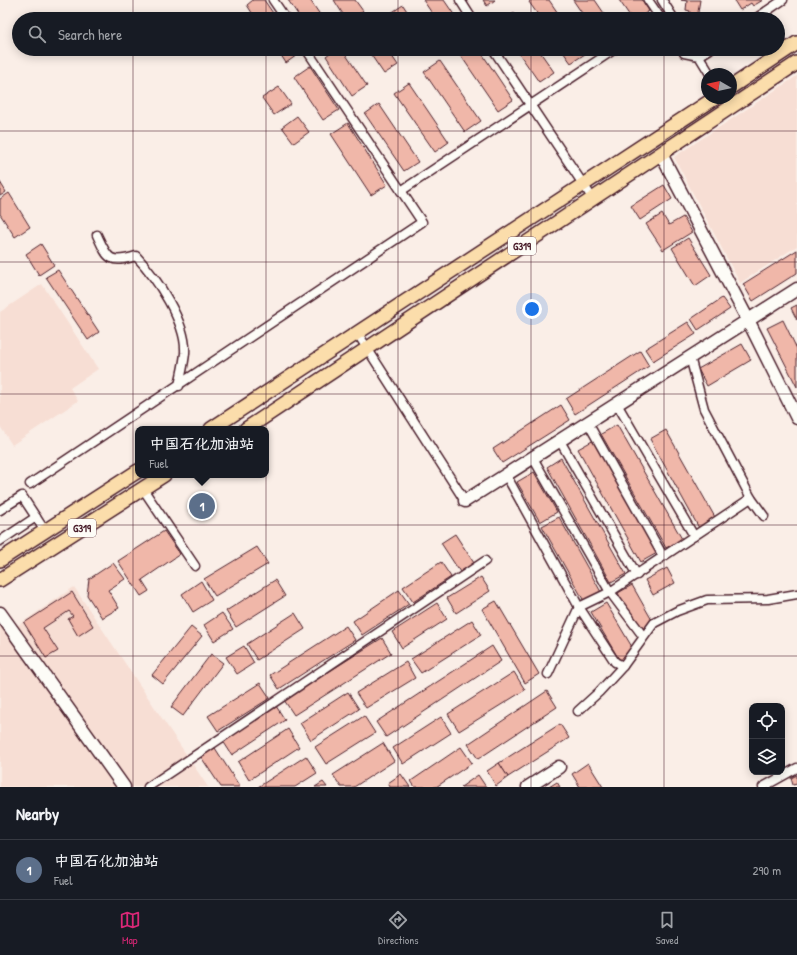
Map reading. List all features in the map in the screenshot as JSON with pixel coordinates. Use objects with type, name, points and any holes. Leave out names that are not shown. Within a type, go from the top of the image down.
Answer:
[{"type":"main road","points":[[785,51],[797,43]]},
{"type":"main road","points":[[737,83],[778,56]]},
{"type":"main road","name":"G319","points":[[737,97],[797,63]]},
{"type":"main road","name":"G319","points":[[216,426],[358,334],[705,104]]},
{"type":"main road","name":"G319","points":[[250,426],[661,154],[726,104]]},
{"type":"main road","name":"G319","points":[[0,560],[135,473]]},
{"type":"main road","name":"G319","points":[[0,580],[160,478]]},
{"type":"street","points":[[274,0],[282,12]]},
{"type":"street","points":[[460,0],[468,12]]},
{"type":"street","points":[[648,0],[656,12]]},
{"type":"street","points":[[662,0],[670,12]]},
{"type":"street","points":[[765,12],[783,0]]},
{"type":"street","points":[[30,484],[179,386],[422,222],[311,56]]},
{"type":"street","points":[[498,56],[594,199]]},
{"type":"street","points":[[402,191],[604,56]]},
{"type":"street","points":[[699,56],[706,68]]},
{"type":"street","points":[[661,154],[748,320],[797,418]]},
{"type":"street","points":[[97,235],[106,255],[112,260],[122,260],[136,256],[149,270],[180,323],[185,351],[179,386]]},
{"type":"street","points":[[358,334],[465,501],[797,289]]},
{"type":"street","points":[[690,357],[704,409],[751,498],[764,516]]},
{"type":"street","points":[[617,404],[694,536]]},
{"type":"street","points":[[588,423],[663,556]]},
{"type":"street","points":[[560,440],[637,575]]},
{"type":"street","points":[[533,458],[610,592],[643,636]]},
{"type":"street","points":[[506,475],[579,607],[615,662],[623,666]]},
{"type":"street","points":[[143,489],[195,566]]},
{"type":"street","points":[[0,510],[22,496],[45,531]]},
{"type":"street","points":[[548,674],[579,607],[610,592],[637,575],[751,498]]},
{"type":"street","points":[[0,541],[36,517]]},
{"type":"street","points":[[148,787],[485,561]]},
{"type":"street","points":[[578,711],[599,692],[623,666],[643,636],[654,623],[677,611],[707,600],[768,600],[797,594]]},
{"type":"street","points":[[0,613],[124,787]]},
{"type":"street","points":[[528,787],[559,767]]},
{"type":"street","points":[[763,787],[797,768]]},
{"type":"shaded area","points":[[797,76],[797,246],[740,283],[674,157]]},
{"type":"shaded area","points":[[42,284],[98,369],[70,388],[78,401],[12,445],[0,426],[0,312]]},
{"type":"shaded area","points":[[74,587],[208,787],[0,787],[0,625],[17,626]]},
{"type":"building","points":[[253,0],[264,0],[272,12],[252,12],[247,5]]},
{"type":"building","points":[[288,0],[310,0],[318,12],[296,12]]},
{"type":"building","points":[[334,0],[355,0],[363,11],[362,12],[342,12]]},
{"type":"building","points":[[423,0],[444,0],[452,12],[431,12]]},
{"type":"building","points":[[483,0],[495,0],[487,6]]},
{"type":"building","points":[[531,0],[549,0],[557,12],[536,12],[529,2]]},
{"type":"building","points":[[573,0],[595,0],[603,12],[581,12]]},
{"type":"building","points":[[619,0],[642,0],[649,11],[648,12],[627,12]]},
{"type":"building","points":[[681,0],[700,0],[698,12],[690,12],[686,10],[687,1]]},
{"type":"building","points":[[736,0],[763,0],[753,6],[751,3],[740,10],[735,2]]},
{"type":"building","points":[[403,5],[408,12],[392,12]]},
{"type":"building","points":[[282,56],[296,56],[286,63]]},
{"type":"building","points":[[326,56],[347,56],[367,86],[352,96]]},
{"type":"building","points":[[372,56],[392,56],[398,65],[384,74]]},
{"type":"building","points":[[461,56],[484,56],[513,100],[498,110]]},
{"type":"building","points":[[521,56],[543,56],[554,72],[539,82]]},
{"type":"building","points":[[566,56],[582,56],[571,63]]},
{"type":"building","points":[[440,61],[481,121],[465,132],[424,72]]},
{"type":"building","points":[[310,66],[339,110],[323,120],[294,77]]},
{"type":"building","points":[[409,83],[449,142],[435,152],[394,93]]},
{"type":"building","points":[[279,87],[291,104],[274,115],[262,98]]},
{"type":"building","points":[[379,104],[418,162],[404,171],[365,114]]},
{"type":"building","points":[[297,116],[309,132],[294,143],[282,127]]},
{"type":"building","points":[[348,123],[387,185],[371,195],[331,134]]},
{"type":"building","points":[[0,182],[6,192],[0,196]]},
{"type":"building","points":[[664,185],[672,199],[640,220],[631,206]]},
{"type":"building","points":[[9,193],[30,227],[15,237],[0,214],[0,199]]},
{"type":"building","points":[[662,214],[669,225],[683,217],[692,232],[663,250],[646,224]]},
{"type":"building","points":[[688,238],[711,275],[695,286],[672,248]]},
{"type":"building","points":[[41,244],[54,265],[39,275],[26,254]]},
{"type":"building","points":[[797,250],[797,273],[753,301],[743,284]]},
{"type":"building","points":[[58,270],[99,332],[88,340],[46,277]]},
{"type":"building","points":[[722,298],[730,309],[698,330],[691,319]]},
{"type":"building","points":[[797,305],[797,320],[791,308]]},
{"type":"building","points":[[783,320],[797,349],[797,387],[767,328]]},
{"type":"building","points":[[688,322],[696,334],[653,361],[645,349]]},
{"type":"building","points":[[742,344],[751,360],[707,386],[698,369]]},
{"type":"building","points":[[640,351],[649,366],[575,414],[566,399]]},
{"type":"building","points":[[561,405],[570,420],[502,463],[493,449]]},
{"type":"building","points":[[617,425],[682,539],[666,548],[601,434]]},
{"type":"building","points":[[666,430],[716,519],[699,528],[650,439]]},
{"type":"building","points":[[594,440],[657,553],[641,562],[578,449]]},
{"type":"building","points":[[561,458],[626,574],[611,582],[547,467]]},
{"type":"building","points":[[534,472],[557,512],[540,522],[517,482]]},
{"type":"building","points":[[559,517],[601,592],[584,601],[542,526]]},
{"type":"building","points":[[164,531],[180,554],[142,580],[149,591],[141,596],[118,561]]},
{"type":"building","points":[[455,534],[474,563],[460,572],[441,543]]},
{"type":"building","points":[[257,547],[268,564],[215,596],[204,579]]},
{"type":"building","points":[[441,562],[451,577],[413,602],[403,587]]},
{"type":"building","points":[[113,563],[125,579],[108,590],[119,608],[102,618],[87,595],[89,579]]},
{"type":"building","points":[[667,568],[675,583],[653,595],[645,580]]},
{"type":"building","points":[[481,577],[490,591],[456,613],[447,598]]},
{"type":"building","points":[[275,580],[285,596],[236,627],[226,611]]},
{"type":"building","points":[[201,581],[212,600],[193,612],[182,594]]},
{"type":"building","points":[[632,585],[653,622],[639,631],[618,593]]},
{"type":"building","points":[[399,590],[409,604],[362,635],[353,621]]},
{"type":"building","points":[[72,592],[93,626],[78,636],[68,619],[73,616],[69,611],[43,628],[58,651],[46,658],[24,623]]},
{"type":"building","points":[[496,601],[539,674],[525,683],[482,609]]},
{"type":"building","points":[[437,603],[447,619],[402,648],[392,632]]},
{"type":"building","points":[[606,603],[635,652],[620,661],[591,612]]},
{"type":"building","points":[[222,613],[233,629],[214,641],[204,625]]},
{"type":"building","points":[[295,613],[305,629],[257,660],[247,644]]},
{"type":"building","points":[[472,620],[481,635],[421,673],[411,659]]},
{"type":"building","points":[[346,626],[355,640],[279,689],[270,675]]},
{"type":"building","points":[[191,627],[202,636],[163,684],[152,675]]},
{"type":"building","points":[[382,638],[391,653],[294,715],[284,700]]},
{"type":"building","points":[[244,646],[254,663],[237,674],[226,657]]},
{"type":"building","points":[[492,646],[501,661],[386,737],[376,722]]},
{"type":"building","points":[[211,654],[223,663],[183,716],[171,707]]},
{"type":"building","points":[[406,662],[415,678],[366,708],[356,693]]},
{"type":"building","points":[[514,672],[525,690],[459,731],[448,714]]},
{"type":"building","points":[[260,683],[270,698],[218,731],[208,716]]},
{"type":"building","points":[[547,691],[557,707],[478,759],[468,744]]},
{"type":"building","points":[[348,692],[359,709],[311,740],[300,723]]},
{"type":"building","points":[[276,706],[285,720],[232,755],[223,741]]},
{"type":"building","points":[[364,716],[375,733],[326,764],[315,747]]},
{"type":"building","points":[[441,717],[451,733],[403,764],[393,748]]},
{"type":"building","points":[[560,724],[569,738],[508,777],[499,763]]},
{"type":"building","points":[[288,729],[299,747],[249,780],[238,762]]},
{"type":"building","points":[[383,743],[394,761],[354,787],[341,787],[333,775]]},
{"type":"building","points":[[461,747],[472,763],[436,787],[415,787],[411,781]]},
{"type":"building","points":[[215,748],[240,787],[221,787],[201,757]]},
{"type":"building","points":[[306,756],[317,773],[295,787],[258,787]]},
{"type":"building","points":[[499,763],[508,777],[496,786],[487,771]]},
{"type":"building","points":[[588,763],[603,787],[580,787],[572,774]]},
{"type":"building","points":[[401,774],[410,787],[390,787],[388,783]]},
{"type":"building","points":[[478,775],[486,787],[461,787]]},
{"type":"building","points":[[797,775],[797,784],[793,785],[791,778]]},
{"type":"building","points":[[323,782],[327,787],[315,787]]},
{"type":"building","points":[[557,782],[560,787],[549,787]]},
{"type":"place","name":"中国石化加油站","points":[[202,506]]}]
